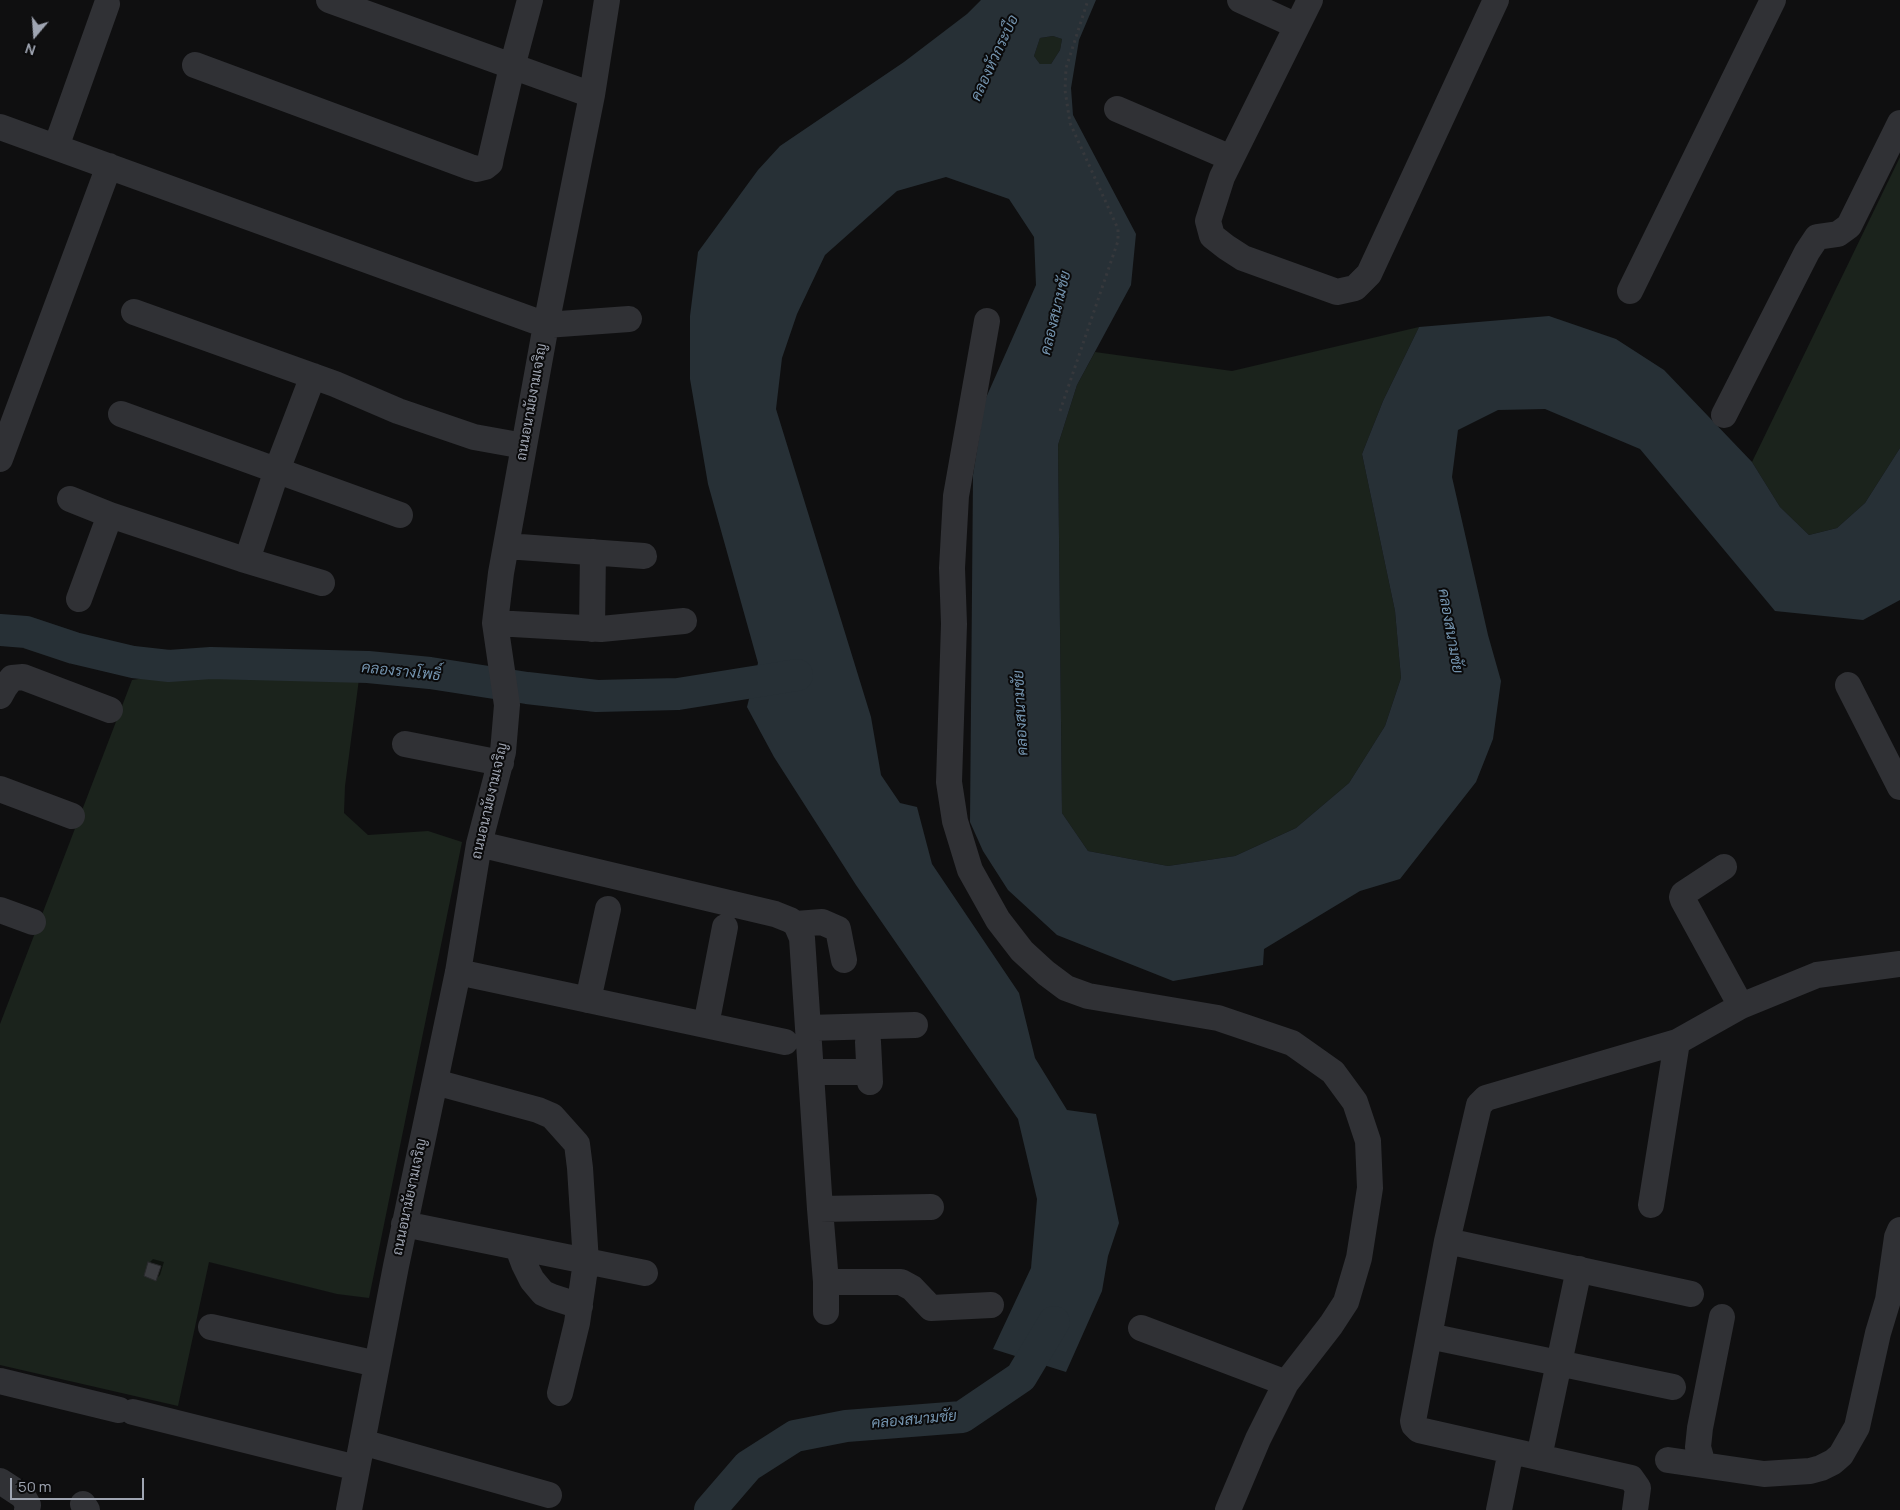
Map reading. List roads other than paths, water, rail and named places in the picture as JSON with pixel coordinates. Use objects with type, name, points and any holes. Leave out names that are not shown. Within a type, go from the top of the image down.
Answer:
[{"type":"street","points":[[329,0],[592,95]]},
{"type":"street","points":[[195,65],[477,169],[490,164],[512,67],[530,0]]},
{"type":"street","name":"ถนนอนามัยงามเจริญ","points":[[349,1510],[404,1224],[458,972],[479,844],[501,763],[507,705],[495,623],[506,546],[546,325],[592,95],[607,0]]},
{"type":"street","points":[[1240,0],[1297,26]]},
{"type":"street","points":[[1310,0],[1222,177],[1208,221],[1212,236],[1226,247],[1252,261],[1337,292],[1354,288],[1369,274],[1496,0]]},
{"type":"street","points":[[1630,291],[1773,0]]},
{"type":"street","points":[[56,147],[107,4]]},
{"type":"street","points":[[1117,108],[1231,158]]},
{"type":"street","points":[[1724,415],[1807,252],[1817,237],[1838,234],[1849,226],[1900,123]]},
{"type":"street","points":[[0,127],[546,325],[629,319]]},
{"type":"street","points":[[0,459],[109,166]]},
{"type":"street","points":[[134,312],[313,376],[398,411],[474,437],[524,446]]},
{"type":"street","points":[[988,322],[966,430],[963,462],[954,513],[952,568],[954,624],[949,782],[955,821],[970,870],[998,920],[1022,951],[1066,988],[1088,996],[1218,1018],[1292,1043],[1333,1072],[1355,1102],[1368,1141],[1370,1188],[1359,1258],[1346,1302],[1286,1383],[1258,1439],[1228,1510]]},
{"type":"street","points":[[247,560],[277,470],[313,376]]},
{"type":"street","points":[[122,414],[400,515]]},
{"type":"street","points":[[70,499],[247,560],[322,583]]},
{"type":"street","points":[[79,599],[110,514]]},
{"type":"street","points":[[506,546],[644,556]]},
{"type":"street","points":[[592,629],[593,552]]},
{"type":"street","points":[[495,623],[592,629],[684,621]]},
{"type":"street","points":[[0,696],[12,678],[23,676],[110,710]]},
{"type":"street","points":[[1848,685],[1900,787]]},
{"type":"street","points":[[404,744],[501,763]]},
{"type":"street","points":[[0,789],[72,816]]},
{"type":"street","points":[[479,844],[775,914],[796,924],[802,938],[826,1282],[826,1312]]},
{"type":"street","points":[[1724,867],[1682,896],[1741,1006]]},
{"type":"street","points":[[588,1000],[608,909]]},
{"type":"street","points":[[0,910],[33,922]]},
{"type":"street","points":[[796,924],[822,922],[838,929],[844,960]]},
{"type":"street","points":[[706,1025],[725,927]]},
{"type":"street","points":[[1635,1510],[1638,1488],[1631,1478],[1416,1428],[1413,1421],[1447,1241],[1479,1105],[1483,1100],[1677,1042],[1741,1006],[1817,975],[1900,964]]},
{"type":"street","points":[[458,972],[785,1042]]},
{"type":"street","points":[[808,1028],[915,1025]]},
{"type":"street","points":[[811,1072],[869,1077],[868,1042]]},
{"type":"street","points":[[1652,1204],[1677,1042]]},
{"type":"street","points":[[435,1082],[538,1110],[552,1116],[577,1144],[586,1262],[580,1306],[560,1393]]},
{"type":"street","points":[[820,1209],[931,1207]]},
{"type":"street","points":[[404,1224],[645,1273]]},
{"type":"street","points":[[1668,1460],[1764,1474],[1810,1471],[1827,1465],[1841,1455],[1857,1428],[1878,1333],[1888,1300],[1897,1238],[1900,1230]]},
{"type":"street","points":[[1447,1241],[1691,1294]]},
{"type":"street","points":[[518,1248],[532,1280],[543,1293],[580,1306]]},
{"type":"street","points":[[1539,1457],[1579,1269]]},
{"type":"street","points":[[826,1282],[901,1282],[912,1288],[931,1308],[991,1305]]},
{"type":"street","points":[[1702,1465],[1698,1447],[1700,1428],[1722,1317]]},
{"type":"street","points":[[211,1326],[377,1364]]},
{"type":"street","points":[[1141,1328],[1286,1383]]},
{"type":"street","points":[[1429,1336],[1673,1387]]},
{"type":"street","points":[[0,1381],[357,1468]]},
{"type":"street","points":[[362,1442],[549,1495]]},
{"type":"street","points":[[1499,1510],[1511,1451]]},
{"type":"street","points":[[0,1481],[22,1496],[28,1505],[27,1510]]},
{"type":"water","name":"คลองหัวกระบือ","points":[[981,0],[1096,0],[1079,40],[1071,88],[1073,115],[1136,234],[1131,285],[1077,385],[1058,445],[1062,813],[1088,851],[1168,866],[1235,856],[1296,828],[1349,783],[1385,726],[1401,678],[1395,611],[1362,454],[1383,401],[1419,327],[1549,316],[1616,339],[1664,370],[1752,462],[1780,507],[1809,535],[1837,528],[1865,503],[1900,448],[1900,600],[1863,620],[1775,611],[1640,449],[1545,409],[1498,410],[1458,430],[1452,477],[1488,635],[1501,681],[1493,739],[1476,782],[1400,879],[1360,891],[1264,949],[1263,965],[1173,981],[1057,935],[1008,890],[983,851],[970,822],[973,475],[985,400],[1036,285],[1034,237],[1009,199],[946,177],[897,191],[825,255],[797,314],[782,358],[776,409],[871,717],[881,775],[900,803],[917,807],[932,864],[1019,993],[1035,1058],[1067,1110],[1096,1114],[1119,1223],[1108,1256],[1102,1291],[1066,1372],[993,1349],[1031,1268],[1037,1199],[1018,1119],[856,885],[774,757],[747,707],[758,663],[708,484],[690,379],[690,316],[698,252],[758,170],[780,146],[904,62],[967,14]],"holes":[[[1053,36],[1062,39],[1060,50],[1051,64],[1040,64],[1034,56],[1040,38]]]},
{"type":"waterway","name":"คลองรางโพธิ์","points":[[0,630],[26,632],[74,648],[133,662],[169,666],[211,663],[368,667],[430,673],[527,688],[597,696],[678,694],[797,675]]},
{"type":"waterway","name":"คลองสนามชัย","points":[[710,1510],[748,1466],[795,1436],[846,1426],[962,1417],[1021,1377],[1054,1322]]}]
